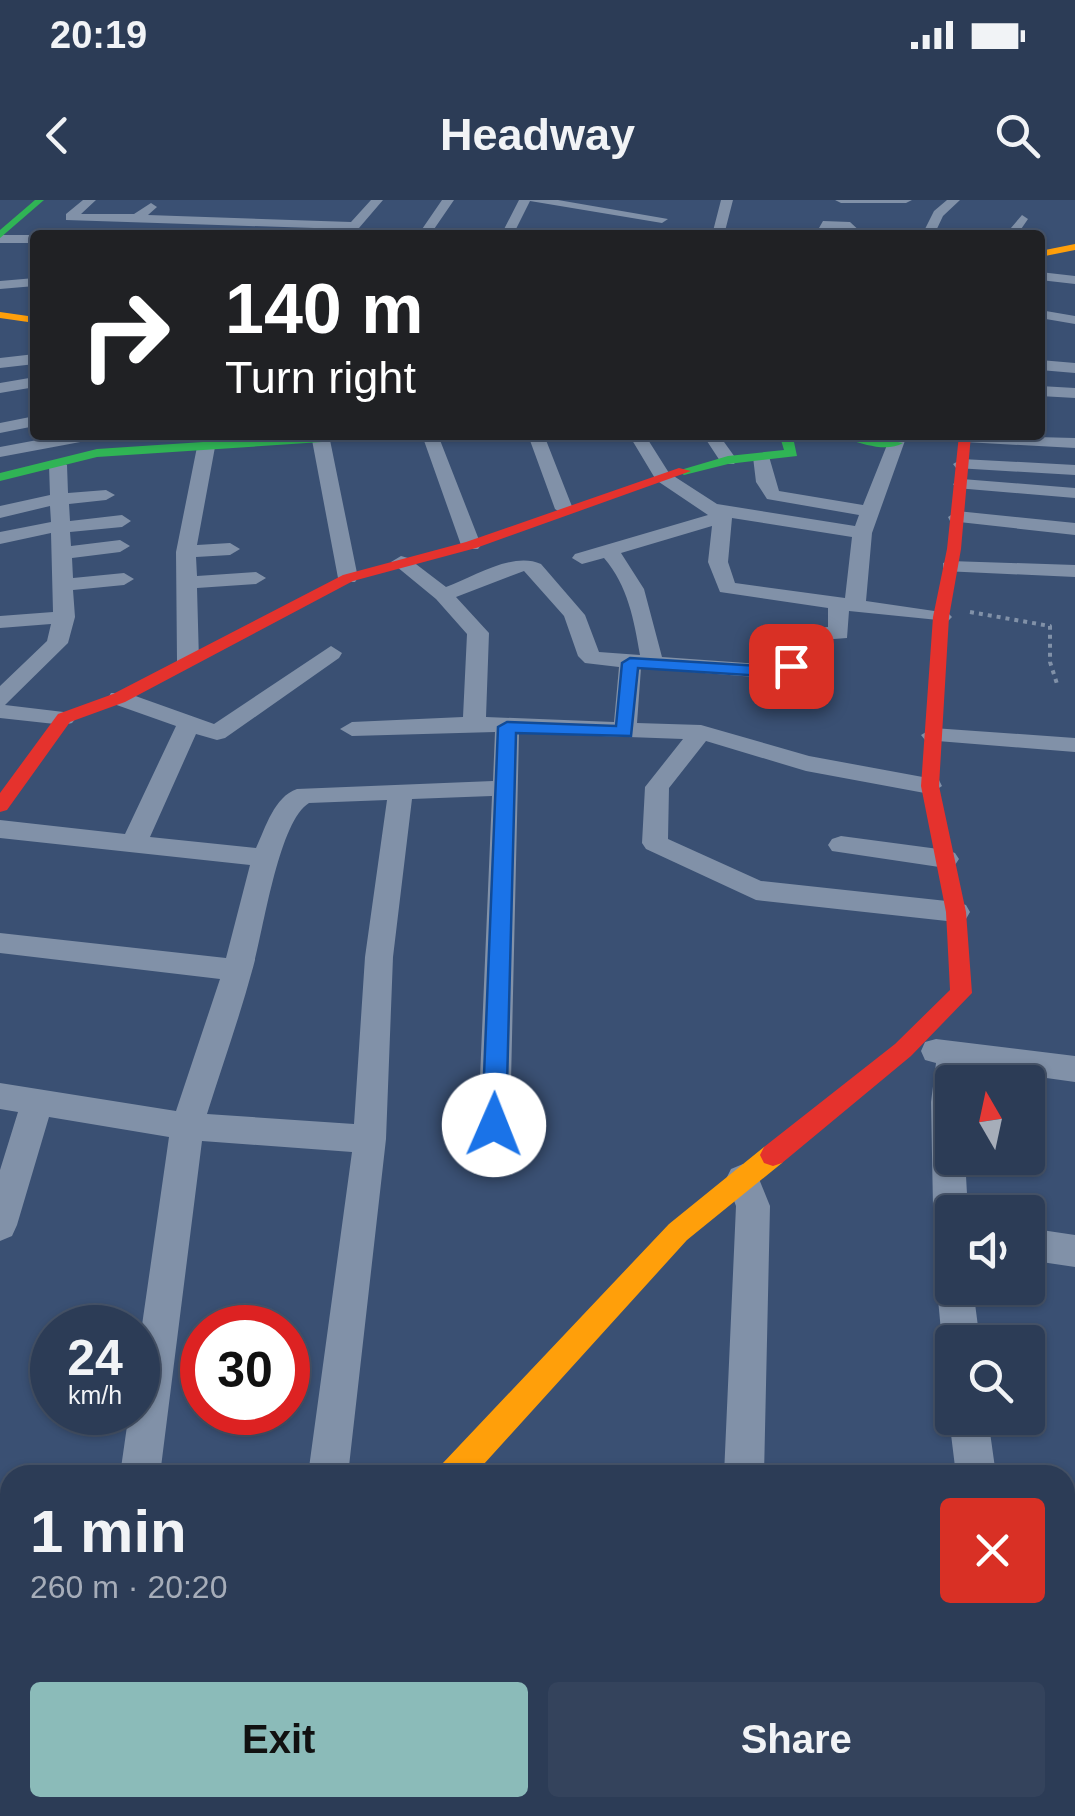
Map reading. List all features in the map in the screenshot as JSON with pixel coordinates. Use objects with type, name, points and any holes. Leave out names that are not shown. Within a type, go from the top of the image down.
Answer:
[{"type":"street","points":[[0,237],[40,200]]},
{"type":"street","points":[[90,200],[66,222],[217,214],[287,217],[349,230],[377,200]]},
{"type":"street","points":[[137,218],[159,200]]},
{"type":"street","points":[[427,230],[448,200]]},
{"type":"street","points":[[510,230],[525,200]]},
{"type":"street","points":[[534,200],[574,202],[595,216],[630,214],[662,219]]},
{"type":"street","points":[[630,214],[637,200]]},
{"type":"street","points":[[659,230],[668,200]]},
{"type":"street","points":[[719,230],[727,200]]},
{"type":"street","points":[[841,200],[906,200]]},
{"type":"street","points":[[930,230],[938,214],[954,200]]},
{"type":"street","points":[[273,230],[287,217]]},
{"type":"street","points":[[1014,230],[1022,219]]},
{"type":"street","points":[[824,225],[846,225],[852,230]]},
{"type":"street","points":[[0,237],[30,239]]},
{"type":"street","points":[[1045,256],[1075,247]]},
{"type":"street","points":[[1045,258],[1075,264]]},
{"type":"street","points":[[1045,277],[1075,280]]},
{"type":"street","points":[[0,285],[30,282]]},
{"type":"street","points":[[0,315],[30,319]]},
{"type":"street","points":[[1045,315],[1075,320]]},
{"type":"street","points":[[0,363],[30,359]]},
{"type":"street","points":[[1045,365],[1075,368]]},
{"type":"street","points":[[0,388],[30,383]]},
{"type":"street","points":[[1045,391],[1075,394]]},
{"type":"street","points":[[0,406],[30,401]]},
{"type":"street","points":[[0,428],[30,422]]},
{"type":"street","points":[[0,452],[93,441],[206,448],[321,440],[348,578]]},
{"type":"street","points":[[432,440],[471,545]]},
{"type":"street","points":[[538,440],[564,509]]},
{"type":"street","points":[[640,440],[662,476],[720,514]]},
{"type":"street","points":[[715,440],[728,460]]},
{"type":"street","points":[[0,711],[64,718],[119,698],[348,578],[471,545],[662,476],[728,460],[794,452],[787,440]]},
{"type":"street","points":[[443,595],[528,564],[574,615],[586,652],[594,658],[788,670],[799,635],[839,634],[862,533],[900,440]]},
{"type":"street","points":[[462,1465],[678,1232],[903,1050],[960,993],[956,912],[930,786],[942,612],[965,440]]},
{"type":"street","points":[[1038,440],[1075,442]]},
{"type":"street","points":[[0,477],[58,465],[93,441]]},
{"type":"street","points":[[188,660],[186,552],[206,448]]},
{"type":"street","points":[[762,457],[770,494],[872,512]]},
{"type":"street","points":[[0,699],[57,642],[64,617],[58,465]]},
{"type":"street","points":[[962,474],[1075,470]]},
{"type":"street","points":[[962,474],[1075,493]]},
{"type":"street","points":[[0,512],[59,499],[106,495]]},
{"type":"street","points":[[720,514],[718,562],[727,588],[942,612]]},
{"type":"street","points":[[582,558],[720,514],[862,533]]},
{"type":"street","points":[[957,516],[1075,528]]},
{"type":"street","points":[[0,538],[122,521]]},
{"type":"street","points":[[60,553],[120,546]]},
{"type":"street","points":[[186,552],[230,549]]},
{"type":"street","points":[[608,550],[631,579],[643,611],[641,663],[624,732]]},
{"type":"street","points":[[401,562],[443,595],[478,633],[474,724]]},
{"type":"street","points":[[950,567],[1075,572]]},
{"type":"street","points":[[184,584],[256,578]]},
{"type":"street","points":[[60,585],[124,579]]},
{"type":"street","points":[[0,622],[64,617]]},
{"type":"street","points":[[119,698],[217,733],[331,653]]},
{"type":"street","points":[[0,806],[64,718]]},
{"type":"street","points":[[134,842],[190,722]]},
{"type":"street","points":[[352,728],[474,724],[701,732],[806,763],[930,786]]},
{"type":"street","points":[[494,1125],[507,727]]},
{"type":"street","points":[[701,732],[657,787],[655,844],[756,890],[956,912]]},
{"type":"street","points":[[932,735],[1075,745]]},
{"type":"street","points":[[141,1465],[187,1126],[238,970],[264,858],[296,799],[507,788]]},
{"type":"street","points":[[329,1465],[370,1139],[379,957],[400,794]]},
{"type":"street","points":[[0,829],[264,858]]},
{"type":"street","points":[[842,845],[946,859]]},
{"type":"street","points":[[0,944],[238,970]]},
{"type":"street","points":[[903,1050],[953,1051],[1075,1069]]},
{"type":"street","points":[[950,1195],[947,1102],[953,1051]]},
{"type":"street","points":[[0,1096],[187,1126],[370,1139]]},
{"type":"street","points":[[0,1225],[38,1100]]},
{"type":"street","points":[[743,1179],[753,1206],[744,1465]]},
{"type":"street","points":[[1045,1247],[1075,1251]]},
{"type":"street","points":[[971,1435],[975,1465]]},
{"type":"path","points":[[942,612],[1050,626],[1050,662],[1058,687]]},
{"type":"traffic: fast","points":[[0,235],[40,200]]},
{"type":"traffic: fast","points":[[0,477],[97,453],[292,440]]},
{"type":"traffic: fast","points":[[684,471],[728,460],[792,453],[787,440]]},
{"type":"traffic: fast","points":[[858,440],[897,443]]},
{"type":"traffic: slow","points":[[1045,253],[1075,247]]},
{"type":"traffic: slow","points":[[0,315],[30,319]]},
{"type":"traffic: slow","points":[[462,1465],[678,1232],[773,1155]]},
{"type":"traffic: jam","points":[[773,1155],[903,1050],[961,993],[956,912],[930,786],[941,617],[954,549],[965,440]]},
{"type":"traffic: jam","points":[[0,806],[64,718],[119,698],[348,578],[471,545],[684,471]]},
{"type":"route","points":[[494,1125],[507,727],[624,732],[630,663],[780,672],[791,666]]}]
